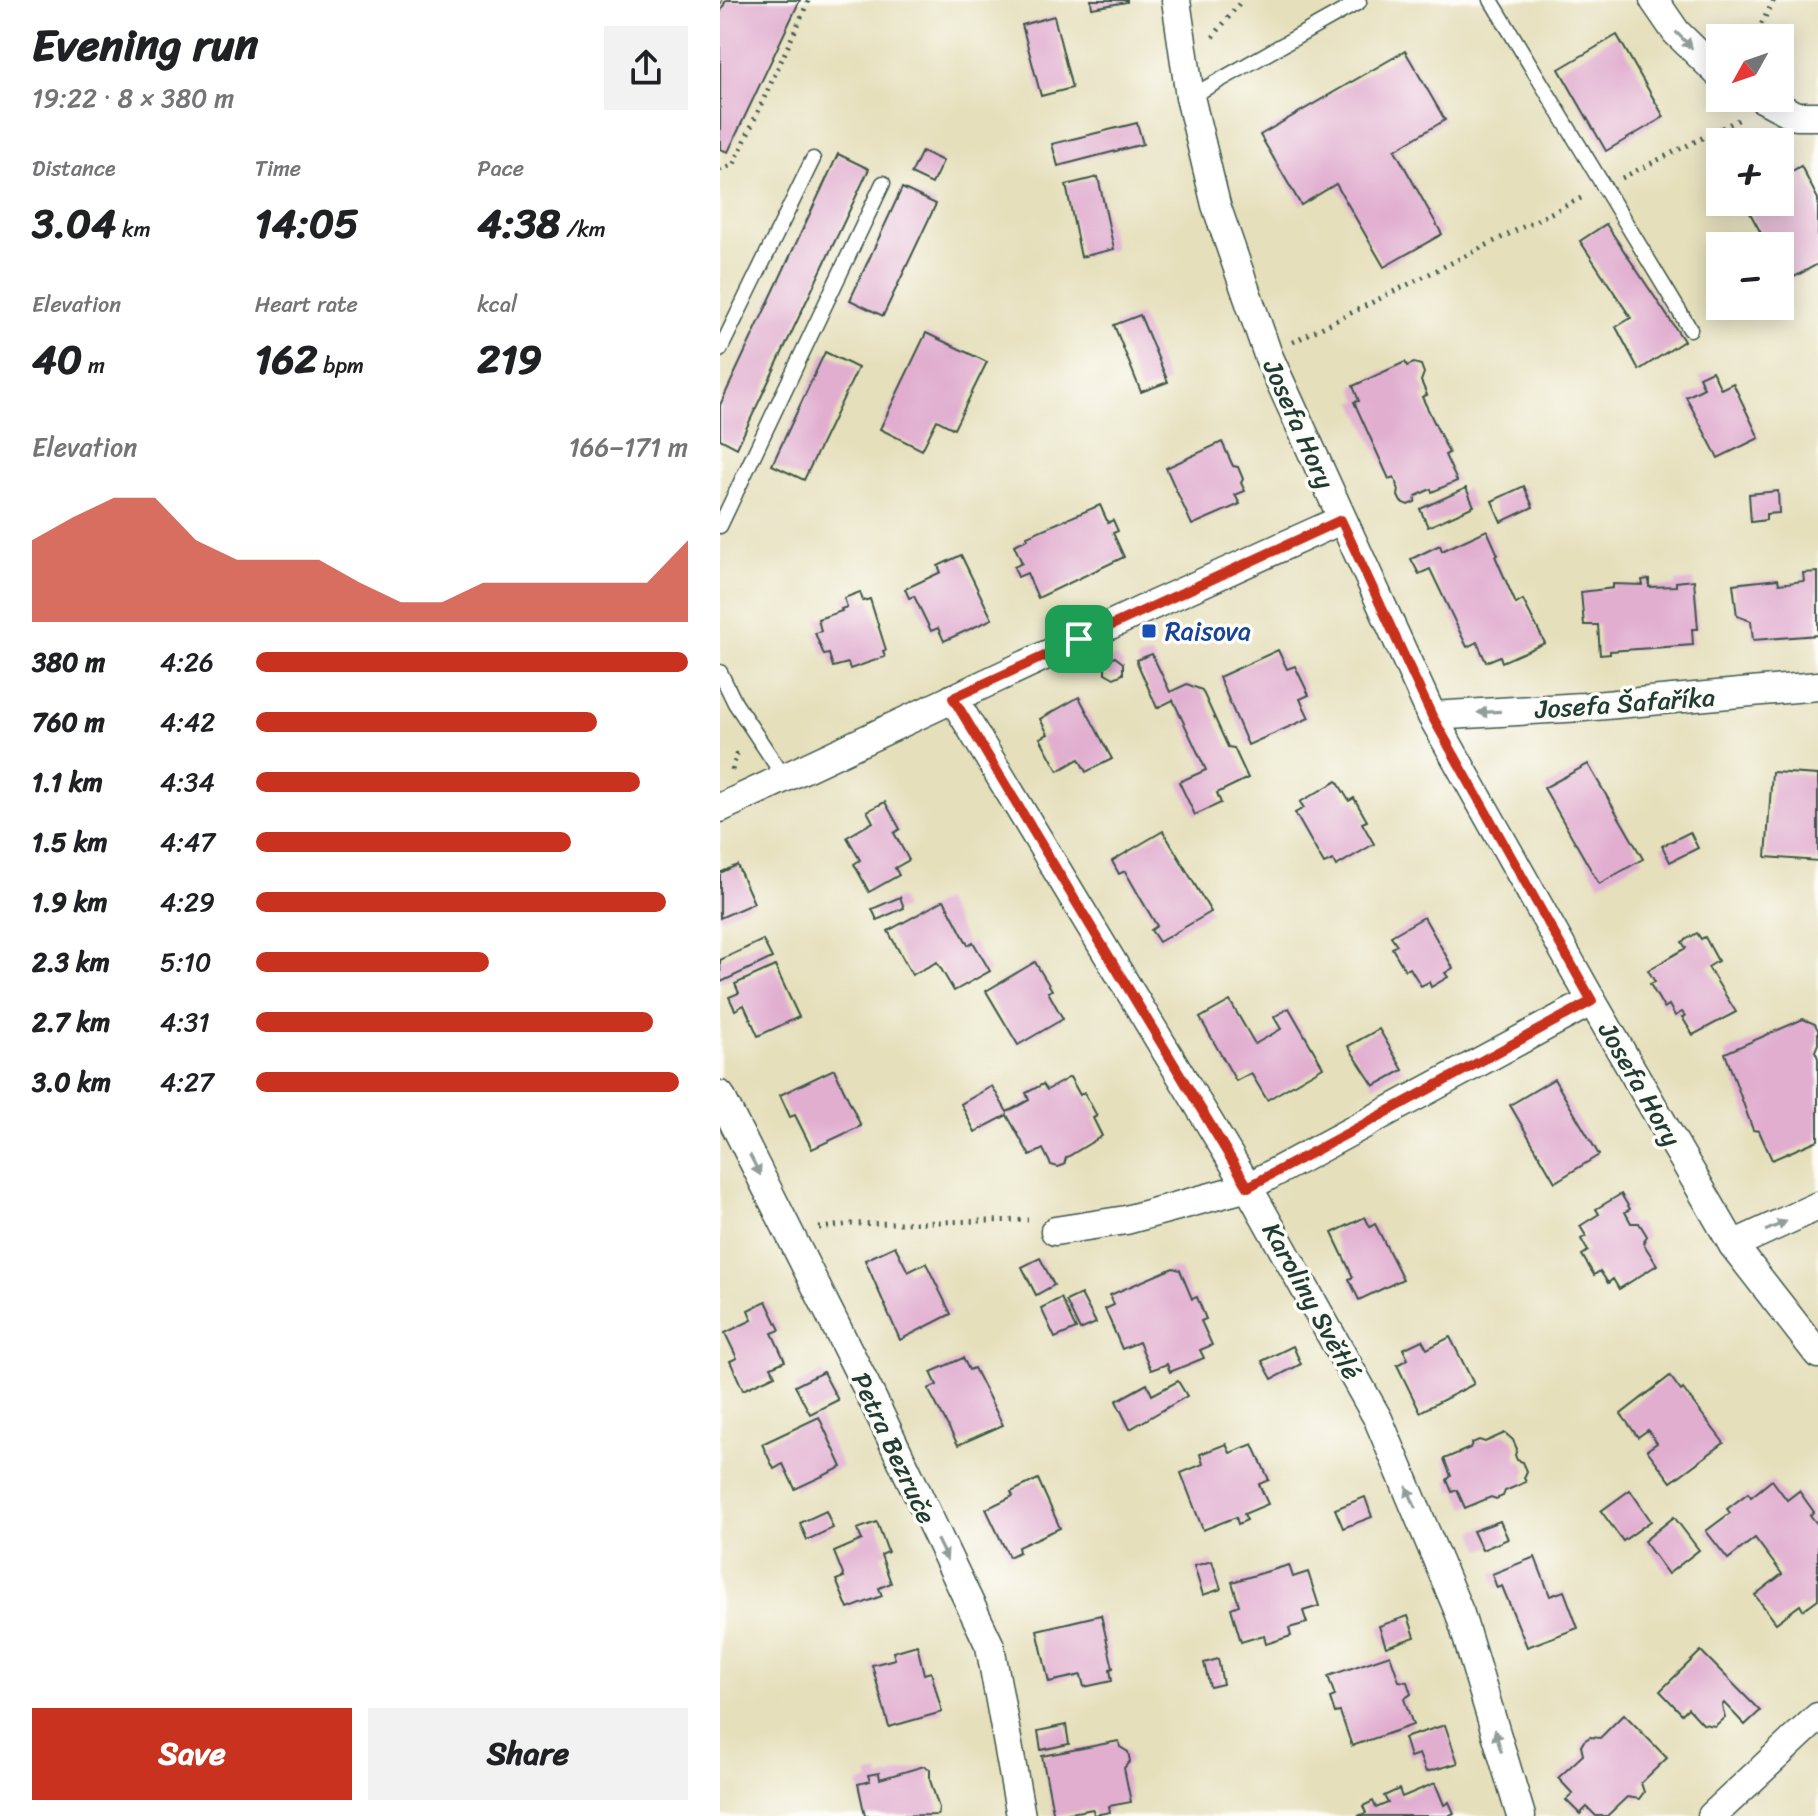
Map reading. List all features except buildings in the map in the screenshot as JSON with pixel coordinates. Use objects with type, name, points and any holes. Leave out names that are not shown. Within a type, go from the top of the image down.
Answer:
[{"type":"street","name":"Josefa Hory","points":[[1176,0],[1190,97],[1216,205],[1268,355],[1432,716],[1733,1245],[1818,1354]]},
{"type":"street","points":[[1654,0],[1676,32],[1706,61]]},
{"type":"street","points":[[1789,112],[1796,116],[1818,116]]},
{"type":"street","points":[[722,794],[784,777],[1341,520]]},
{"type":"street","name":"Josefa Šafaříka","points":[[1432,716],[1583,707],[1818,686]]},
{"type":"street","name":"Karoliny Světlé","points":[[953,698],[1248,1187],[1378,1419],[1460,1614],[1521,1816]]},
{"type":"street","points":[[1055,1231],[1126,1220],[1248,1187],[1592,1001]]},
{"type":"street","name":"Petra Bezruče","points":[[720,1095],[790,1232],[990,1646],[1021,1816]]},
{"type":"street","points":[[1733,1245],[1818,1206]]},
{"type":"street","points":[[1712,1816],[1818,1717]]},
{"type":"lane","points":[[1491,0],[1690,329]]},
{"type":"lane","points":[[1190,97],[1359,2]]},
{"type":"lane","points":[[720,350],[813,159]]},
{"type":"lane","points":[[720,526],[883,183]]},
{"type":"lane","points":[[720,672],[735,703],[784,777]]},
{"type":"path","points":[[720,170],[734,164],[809,0]]},
{"type":"path","points":[[1183,53],[1206,45],[1242,0]]},
{"type":"path","points":[[1761,24],[1774,0]]},
{"type":"path","points":[[1268,355],[1742,118],[1748,112]]},
{"type":"path","points":[[722,794],[737,754],[759,739]]},
{"type":"path","points":[[790,1232],[852,1224],[1023,1218],[1055,1231]]},
{"type":"place","name":"Raisova","points":[[1149,631]]},
{"type":"route","points":[[1341,520],[1432,716],[1592,1001],[1248,1187],[953,698],[1079,639],[1341,520]]}]
